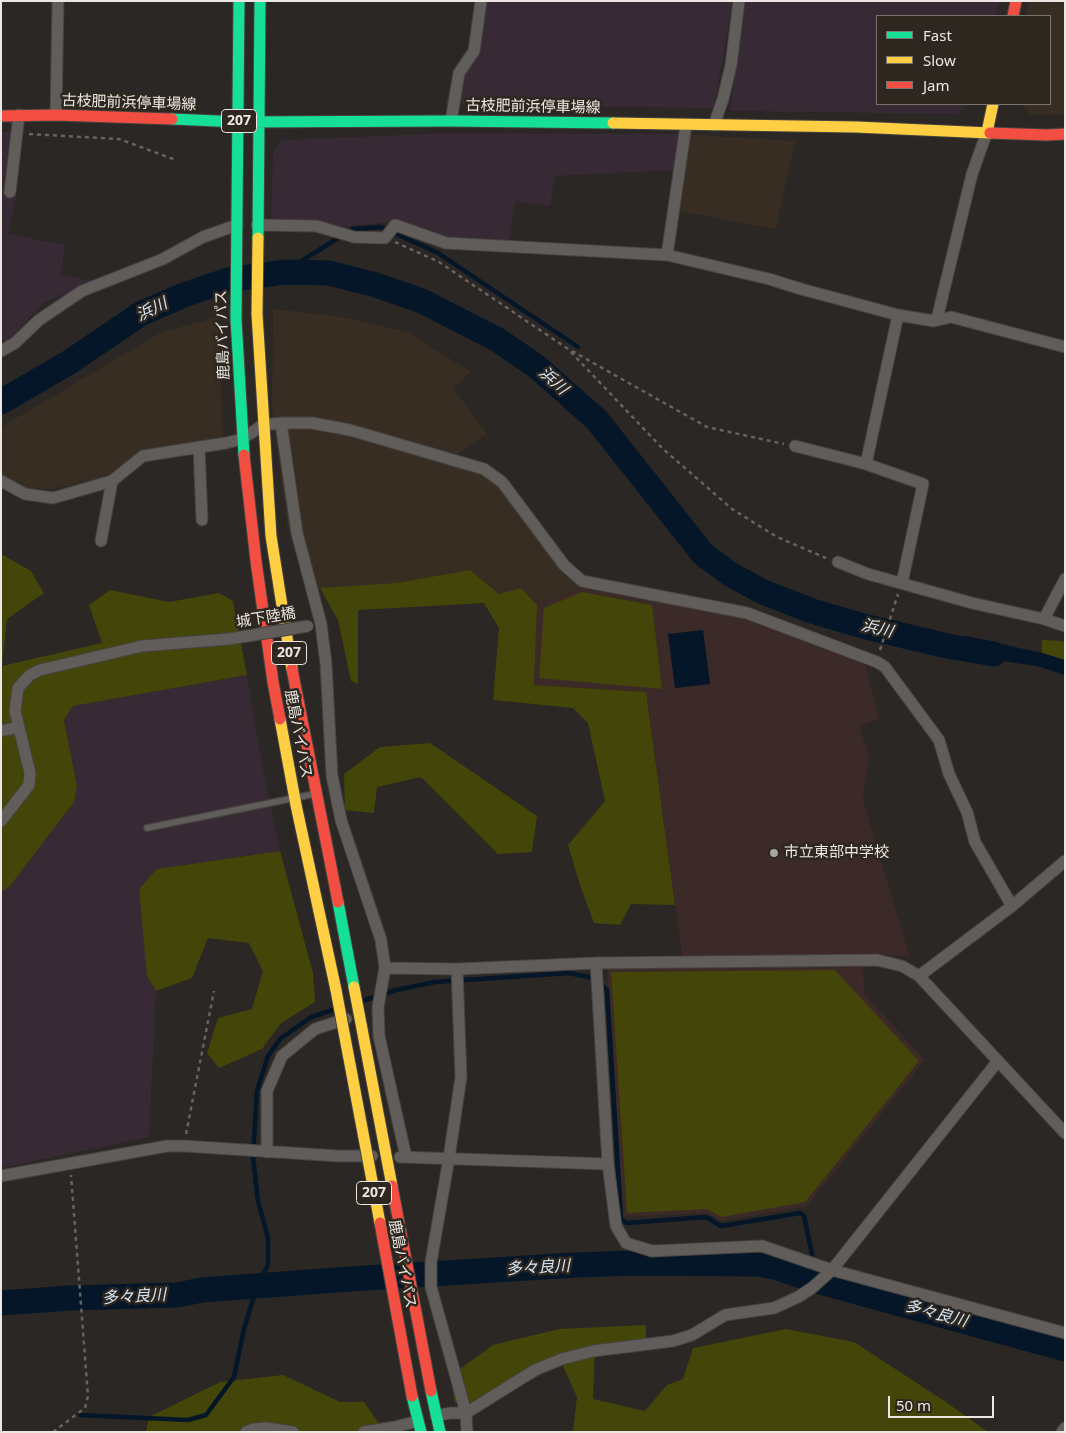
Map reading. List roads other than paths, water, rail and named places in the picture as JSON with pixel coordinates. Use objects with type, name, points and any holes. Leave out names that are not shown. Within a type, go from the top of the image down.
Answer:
[{"type":"main road","name":"鹿島バイパス","points":[[239,1],[236,319],[242,438],[256,561],[273,682],[295,798],[336,990],[419,1426]]},
{"type":"main road","name":"207","points":[[257,225],[260,122],[260,1]]},
{"type":"main road","points":[[1013,15],[1016,1]]},
{"type":"main road","points":[[987,132],[994,105]]},
{"type":"main road","name":"古枝肥前浜停車場線","points":[[1,116],[56,115],[239,122],[357,120],[686,124],[1065,134]]},
{"type":"main road","name":"鹿島バイパス","points":[[257,225],[257,314],[271,536],[287,641],[440,1432]]},
{"type":"street","points":[[56,115],[58,1]]},
{"type":"street","points":[[451,121],[459,73],[474,51],[481,1]]},
{"type":"street","points":[[714,125],[723,99],[730,65],[739,1]]},
{"type":"street","points":[[10,192],[19,116]]},
{"type":"street","points":[[667,255],[686,124]]},
{"type":"street","points":[[937,320],[972,174],[987,132]]},
{"type":"street","points":[[257,225],[316,226],[354,237],[385,238],[395,225],[446,243],[667,255],[769,279],[898,315],[934,321],[951,317],[1065,347]]},
{"type":"street","points":[[1,351],[15,343],[39,320],[82,291],[163,258],[203,237],[237,226]]},
{"type":"street","points":[[866,464],[898,315]]},
{"type":"street","points":[[1,481],[25,494],[52,498],[112,481],[143,456],[242,438],[263,425],[312,422],[350,430],[484,469],[502,482],[564,565],[582,581],[747,613],[885,667],[940,740],[949,774],[967,812],[975,842],[1012,906]]},
{"type":"street","points":[[281,423],[297,533],[321,624],[326,664],[332,776],[341,820],[381,940],[385,968],[378,1007],[379,1036],[406,1156]]},
{"type":"street","points":[[795,446],[866,464],[923,484],[902,583]]},
{"type":"street","points":[[199,447],[202,520]]},
{"type":"street","points":[[101,541],[112,481]]},
{"type":"street","points":[[838,562],[868,574],[1065,626]]},
{"type":"street","points":[[1044,619],[1065,579]]},
{"type":"street","name":"城下陸橋","points":[[19,727],[15,710],[18,688],[30,675],[40,670],[142,646],[229,639],[321,624]]},
{"type":"street","points":[[1,731],[19,727],[30,773],[29,785],[1,821]]},
{"type":"street","points":[[919,976],[1012,906],[1065,862]]},
{"type":"street","points":[[385,968],[457,969],[596,963],[877,960],[902,966],[919,976],[1065,1132]]},
{"type":"street","points":[[596,963],[608,1164],[616,1226],[626,1243],[652,1252],[762,1246],[832,1270],[1065,1333]]},
{"type":"street","points":[[457,969],[461,1077],[449,1158],[430,1262],[431,1287],[466,1413],[467,1432]]},
{"type":"street","points":[[267,1152],[267,1091],[282,1056],[315,1030],[378,1007]]},
{"type":"street","points":[[436,1416],[450,1413],[466,1413],[535,1370],[562,1359],[593,1351],[673,1342],[692,1335],[725,1316],[774,1308],[798,1298],[832,1270],[998,1062]]},
{"type":"street","points":[[1,1176],[167,1146],[338,1156],[406,1156],[608,1164]]},
{"type":"street","points":[[364,1432],[396,1427],[419,1426]]},
{"type":"street","points":[[246,1432],[266,1428],[293,1432]]},
{"type":"street","points":[[1062,1432],[1065,1428]]},
{"type":"lane","points":[[147,828],[316,793]]},
{"type":"water","points":[[703,630],[710,684],[675,688],[668,634]]},
{"type":"water","points":[[965,636],[1065,660],[1065,675],[1037,666],[960,655]]},
{"type":"waterway","points":[[352,229],[381,227],[438,253],[578,347]]},
{"type":"waterway","points":[[284,272],[338,238]]},
{"type":"waterway","name":"浜川","points":[[1,402],[68,363],[142,313],[184,295],[228,280],[284,272],[329,273],[376,285],[422,301],[498,340],[536,366],[597,420],[703,554],[730,574],[763,592],[812,611],[863,626],[947,646],[994,654]]},
{"type":"waterway","points":[[362,1001],[396,990],[435,982],[569,973],[589,977],[599,983],[607,990],[621,1219],[627,1223],[706,1217],[721,1226],[800,1213],[804,1216],[812,1254],[813,1280]]},
{"type":"waterway","points":[[80,1415],[188,1420],[206,1415],[234,1377],[244,1329],[257,1286],[268,1265],[268,1238],[258,1201],[253,1157],[257,1091],[268,1056],[280,1039],[311,1017],[333,1010]]},
{"type":"waterway","name":"多々良川","points":[[1,1303],[70,1298],[177,1295],[202,1290],[575,1265],[637,1263],[757,1264],[775,1267],[813,1280],[1065,1349]]},
{"type":"place","name":"市立東部中学校","points":[[774,853]]}]
